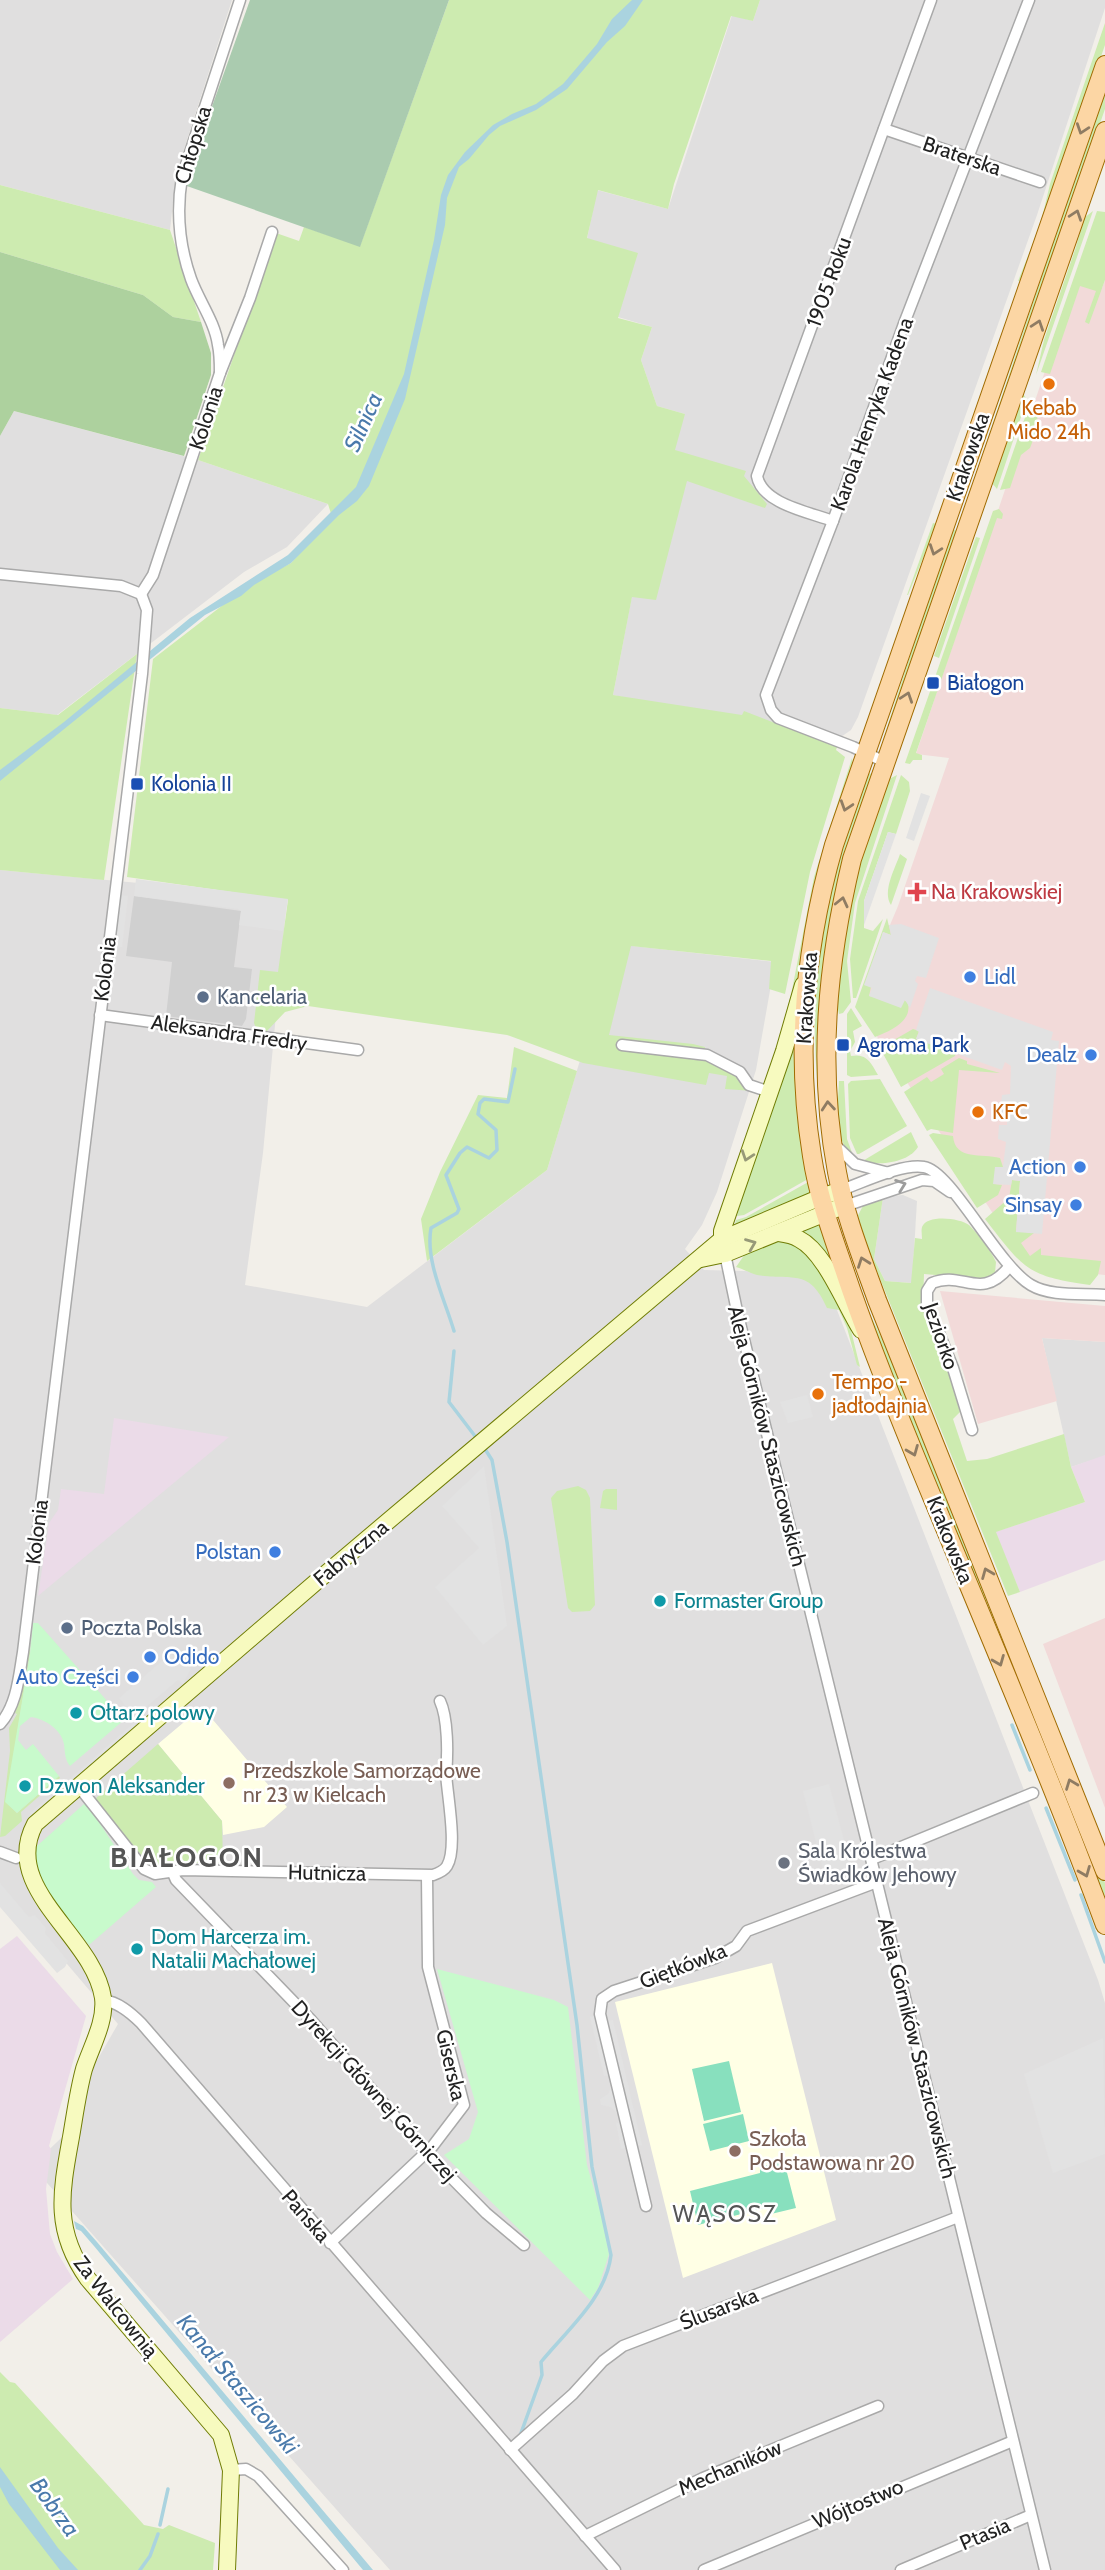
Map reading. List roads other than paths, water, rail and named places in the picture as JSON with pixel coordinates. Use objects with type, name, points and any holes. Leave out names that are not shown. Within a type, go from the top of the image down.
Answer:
[{"type":"main road","name":"Krakowska","points":[[1105,65],[865,751],[823,884],[807,975],[804,1082],[812,1156],[823,1205],[869,1342],[1105,1925]]},
{"type":"main road","name":"Krakowska","points":[[1105,131],[852,859],[830,970],[826,1064],[832,1142],[843,1198],[881,1309],[1105,1871]]},
{"type":"main road","points":[[723,1247],[722,1231],[807,975]]},
{"type":"main road","name":"Fabryczna","points":[[16,1858],[28,1832],[79,1787],[699,1259],[843,1198]]},
{"type":"main road","name":"Fabryczna","points":[[723,1247],[778,1233],[823,1205]]},
{"type":"main road","points":[[778,1233],[800,1239],[816,1252],[869,1342]]},
{"type":"main road","points":[[16,1858],[23,1886],[93,1971],[103,2000]]},
{"type":"main road","name":"Za Walcownią","points":[[103,2000],[101,2020],[80,2086],[63,2177],[61,2211],[66,2236],[75,2259],[93,2285],[218,2430],[226,2446],[231,2470],[227,2570]]},
{"type":"street","name":"Chłopska","points":[[220,373],[218,343],[213,327],[183,255],[178,196],[240,0]]},
{"type":"street","name":"1905 Roku","points":[[833,521],[770,498],[759,485],[757,477],[931,0]]},
{"type":"street","name":"Karola Henryka Kadena","points":[[885,762],[865,751],[778,718],[771,710],[766,695],[833,521],[905,321],[1029,0]]},
{"type":"street","name":"Braterska","points":[[884,129],[1040,183]]},
{"type":"street","name":"Kolonia","points":[[0,1724],[15,1697],[23,1652],[142,670],[147,610],[141,594],[153,575],[220,373],[250,298],[272,232]]},
{"type":"street","points":[[0,574],[121,586],[141,594]]},
{"type":"street","name":"Aleksandra Fredry","points":[[100,1016],[358,1050]]},
{"type":"street","points":[[622,1045],[708,1055],[740,1072],[749,1084],[770,1091]]},
{"type":"street","points":[[832,1142],[855,1164],[892,1173]]},
{"type":"street","points":[[843,1198],[892,1173],[908,1168],[926,1167],[943,1178],[1009,1267],[1024,1280],[1037,1288],[1105,1295]]},
{"type":"street","points":[[843,1198],[922,1180],[943,1186],[955,1196]]},
{"type":"street","name":"Aleja Górników Staszicowskich","points":[[723,1247],[1045,2570]]},
{"type":"street","name":"Jeziorko","points":[[972,1430],[953,1368],[927,1303],[927,1292],[932,1283],[942,1280],[985,1285],[1001,1276],[1009,1267]]},
{"type":"street","points":[[427,1876],[444,1870],[451,1852],[444,1709],[440,1701]]},
{"type":"street","name":"Hutnicza","points":[[79,1787],[144,1869],[155,1874],[227,1870],[427,1876]]},
{"type":"street","points":[[872,1859],[1032,1793]]},
{"type":"street","points":[[0,1852],[16,1858]]},
{"type":"street","name":"Dyrekcji Głównej Górniczej","points":[[172,1871],[176,1880],[311,2020],[427,2153],[486,2213],[524,2245]]},
{"type":"street","name":"Giserska","points":[[330,2244],[427,2153],[446,2132],[464,2105],[428,1967],[427,1876]]},
{"type":"street","name":"Giętkówka","points":[[646,2206],[600,2014],[602,1999],[614,1991],[715,1958],[736,1946],[747,1931],[877,1882]]},
{"type":"street","name":"Pańska","points":[[103,2000],[111,2001],[130,2012],[141,2023],[615,2570]]},
{"type":"street","name":"Ślusarska","points":[[510,2450],[573,2394],[603,2361],[623,2346],[958,2217]]},
{"type":"street","name":"Mechaników","points":[[585,2536],[703,2478],[878,2406]]},
{"type":"street","name":"Wójtostwo","points":[[704,2570],[1013,2441]]},
{"type":"street","points":[[231,2470],[246,2469],[258,2476],[343,2570]]},
{"type":"street","name":"Ptasia","points":[[901,2570],[1031,2515]]},
{"type":"water","points":[[632,0],[643,0],[625,26],[607,42],[567,89],[536,110],[500,126],[459,167],[447,198],[445,225],[405,399],[369,486],[357,501],[339,515],[291,563],[241,596],[205,615],[0,781],[0,770],[64,722],[190,618],[288,555],[356,487],[404,374],[434,240],[441,195],[448,175],[465,152],[493,125],[536,104],[563,84],[597,44],[612,19]]},
{"type":"water","points":[[74,2221],[83,2226],[97,2242],[373,2570],[363,2570],[94,2246],[76,2229]]},
{"type":"water","points":[[0,2467],[58,2548],[78,2570],[60,2570],[9,2504],[0,2487]]},
{"type":"waterway","points":[[454,1331],[433,1267],[431,1228],[457,1213],[459,1209],[446,1175],[460,1153],[467,1147],[489,1158],[497,1150],[496,1130],[478,1114],[480,1103],[484,1099],[508,1102],[515,1069]]},
{"type":"waterway","points":[[454,1351],[449,1402],[478,1440]]},
{"type":"waterway","points":[[483,1446],[492,1460],[507,1542],[577,2025],[592,2167],[611,2255],[608,2271],[594,2299],[541,2362],[542,2375],[521,2433]]},
{"type":"waterway","points":[[1012,1725],[1030,1770]]},
{"type":"waterway","points":[[1046,1808],[1075,1880]]},
{"type":"waterway","points":[[1081,1895],[1105,1962]]},
{"type":"waterway","points":[[160,2525],[168,2489]]},
{"type":"waterway","points":[[140,2570],[150,2556],[158,2534]]},
{"type":"place","name":"Kebab Mido 24h","points":[[1049,384]]},
{"type":"place","name":"Białogon","points":[[933,683]]},
{"type":"place","name":"Kolonia II","points":[[137,784]]},
{"type":"place","name":"Na Krakowskiej","points":[[917,892]]},
{"type":"place","name":"Lidl","points":[[970,977]]},
{"type":"place","name":"Kancelaria","points":[[203,997]]},
{"type":"place","name":"Agroma Park","points":[[843,1045]]},
{"type":"place","name":"Dealz","points":[[1091,1055]]},
{"type":"place","name":"KFC","points":[[978,1112]]},
{"type":"place","name":"Action","points":[[1080,1167]]},
{"type":"place","name":"Sinsay","points":[[1076,1205]]},
{"type":"place","name":"Tempo - jadłodajnia","points":[[818,1394]]},
{"type":"place","name":"Polstan","points":[[275,1552]]},
{"type":"place","name":"Formaster Group","points":[[660,1601]]},
{"type":"place","name":"Poczta Polska","points":[[67,1628]]},
{"type":"place","name":"Odido","points":[[150,1657]]},
{"type":"place","name":"Auto Części","points":[[133,1677]]},
{"type":"place","name":"Ołtarz polowy","points":[[76,1713]]},
{"type":"place","name":"Przedszkole Samorządowe nr 23 w Kielcach","points":[[229,1783]]},
{"type":"place","name":"Dzwon Aleksander","points":[[25,1786]]},
{"type":"place","name":"Sala Królestwa Świadków Jehowy","points":[[784,1863]]},
{"type":"place","name":"Dom Harcerza im. Natalii Machałowej","points":[[137,1949]]},
{"type":"place","name":"Szkoła Podstawowa nr 20","points":[[735,2151]]},
{"type":"district","name":"BIAŁOGON","points":[[187,1857]]},
{"type":"district","name":"WĄSOSZ","points":[[725,2214]]},
{"type":"water label","name":"Silnica","points":[[363,422]]},
{"type":"water label","name":"Kanał Staszicowski","points":[[238,2384]]},
{"type":"water label","name":"Bobrza","points":[[55,2507]]}]
